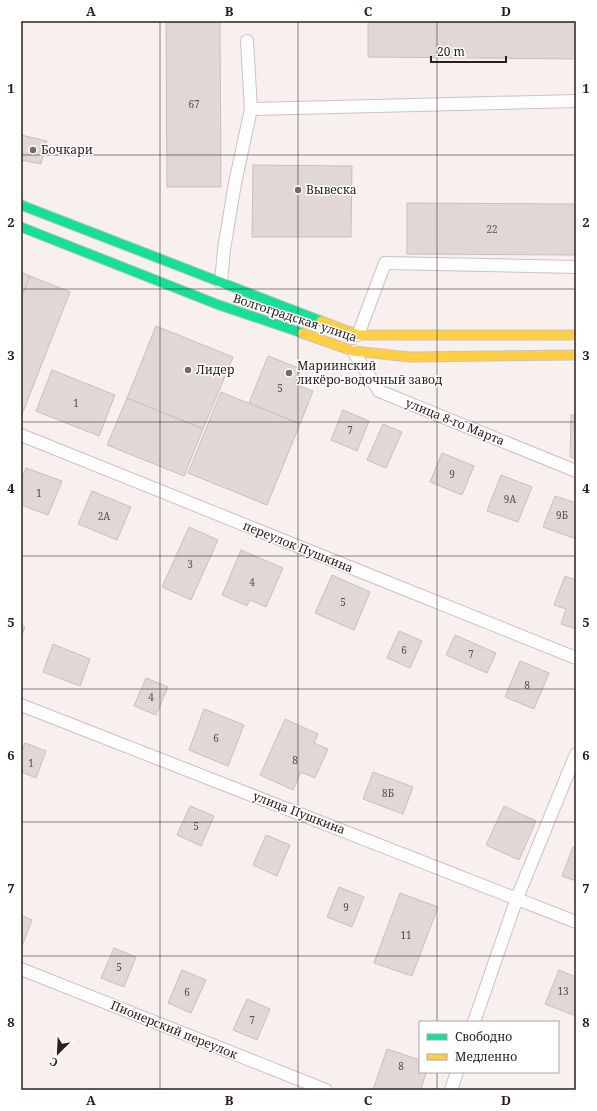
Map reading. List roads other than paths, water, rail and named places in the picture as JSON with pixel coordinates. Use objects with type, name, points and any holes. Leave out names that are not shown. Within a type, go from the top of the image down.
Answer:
[{"type":"main road","points":[[21,205],[358,335],[576,335]]},
{"type":"main road","name":"Волгоградская улица","points":[[21,227],[218,305],[352,350],[410,356],[576,355]]},
{"type":"lane","points":[[220,283],[235,183],[251,109],[247,41]]},
{"type":"lane","points":[[251,109],[576,101]]},
{"type":"lane","points":[[358,335],[386,263],[576,267]]},
{"type":"lane","name":"улица 8-го Марта","points":[[352,350],[378,391],[576,470]]},
{"type":"lane","name":"переулок Пушкина","points":[[21,435],[576,658]]},
{"type":"lane","name":"улица Пушкина","points":[[21,705],[576,922]]},
{"type":"lane","points":[[474,1021],[517,898],[576,754]]},
{"type":"lane","name":"Пионерский переулок","points":[[21,969],[326,1090]]},
{"type":"lane","points":[[451,1090],[458,1073]]},
{"type":"place","name":"Бочкари","points":[[33,150]]},
{"type":"place","name":"Вывеска","points":[[298,190]]},
{"type":"place","name":"Лидер","points":[[188,370]]},
{"type":"place","name":"Мариинский ликёро-водочный завод","points":[[289,373]]}]
